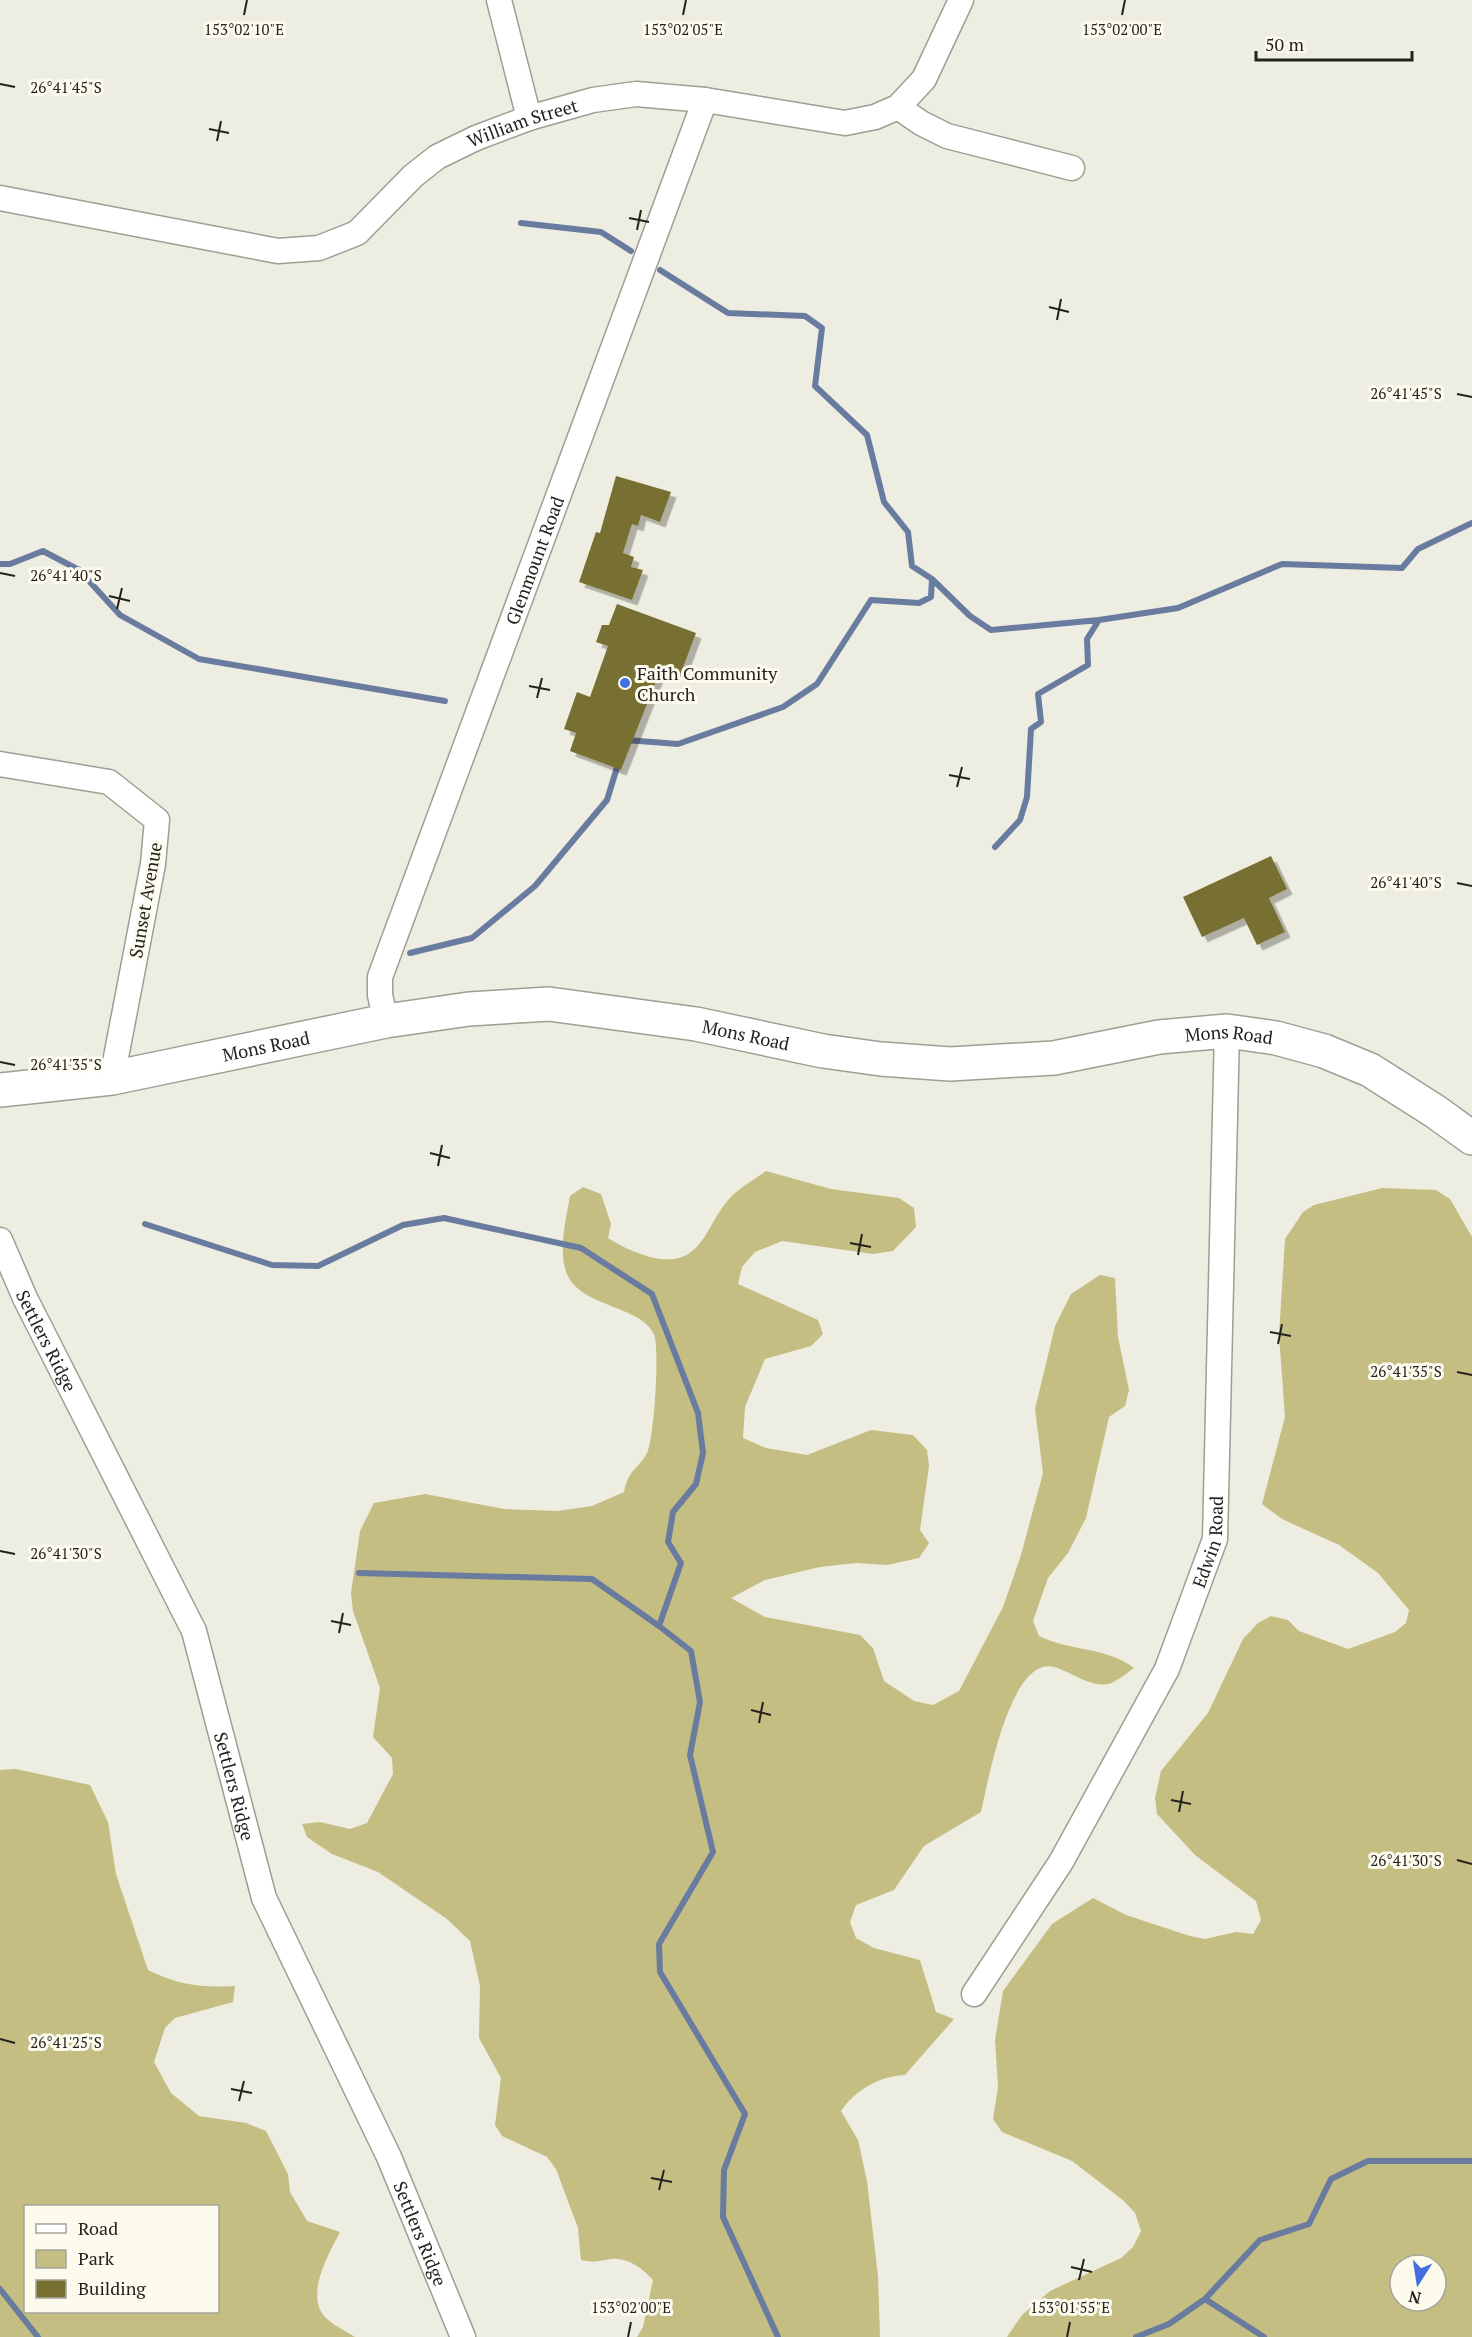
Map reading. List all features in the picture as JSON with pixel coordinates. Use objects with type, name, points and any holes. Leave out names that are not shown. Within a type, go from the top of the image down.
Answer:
[{"type":"main road","name":"Mons Road","points":[[0,1090],[112,1077],[386,1021],[469,1009],[549,1004],[696,1024],[823,1051],[881,1059],[950,1064],[1054,1058],[1159,1038],[1227,1031],[1276,1038],[1324,1051],[1370,1070],[1472,1138]]},
{"type":"street","points":[[500,0],[529,118]]},
{"type":"street","points":[[961,0],[924,79],[898,107],[921,123],[947,136],[1072,168]]},
{"type":"street","name":"William Street","points":[[0,198],[278,251],[319,248],[357,233],[413,176],[437,157],[476,138],[529,118],[593,100],[636,94],[705,100],[845,123],[875,117],[898,107]]},
{"type":"street","name":"Glenmount Road","points":[[386,1021],[380,995],[380,977],[705,100]]},
{"type":"street","name":"Sunset Avenue","points":[[0,764],[109,782],[158,820],[153,864],[112,1077]]},
{"type":"street","name":"Edwin Road","points":[[974,1994],[1061,1862],[1167,1669],[1215,1539],[1227,1031]]},
{"type":"street","name":"Settlers Ridge","points":[[0,1240],[7,1274],[194,1631],[264,1898],[389,2157],[463,2337]]},
{"type":"green space","points":[[766,1171],[831,1189],[899,1198],[914,1208],[916,1227],[893,1251],[873,1254],[782,1241],[755,1252],[742,1267],[738,1284],[818,1320],[823,1334],[811,1346],[765,1359],[745,1407],[743,1438],[766,1448],[807,1455],[871,1430],[913,1435],[927,1450],[929,1466],[920,1530],[929,1543],[919,1558],[887,1565],[856,1563],[820,1567],[765,1580],[731,1598],[765,1617],[860,1635],[873,1648],[884,1681],[914,1701],[933,1705],[959,1691],[1003,1607],[1021,1555],[1043,1473],[1035,1409],[1055,1326],[1071,1294],[1100,1275],[1115,1278],[1118,1337],[1129,1390],[1125,1406],[1109,1417],[1086,1518],[1068,1553],[1048,1578],[1033,1621],[1039,1636],[1112,1656],[1134,1668],[1117,1680],[1104,1684],[1090,1682],[1054,1667],[1039,1669],[1025,1681],[1013,1700],[996,1750],[981,1812],[924,1846],[894,1890],[856,1905],[850,1922],[856,1938],[874,1948],[920,1960],[936,2012],[954,2019],[905,2075],[877,2081],[853,2097],[841,2111],[858,2140],[867,2181],[878,2276],[880,2337],[637,2337],[643,2327],[653,2280],[640,2268],[623,2260],[593,2262],[581,2260],[578,2228],[556,2169],[547,2157],[502,2136],[495,2125],[501,2078],[479,2038],[480,1986],[470,1941],[447,1919],[378,1872],[332,1854],[307,1837],[302,1824],[320,1822],[350,1829],[367,1823],[393,1774],[392,1758],[373,1737],[380,1688],[353,1611],[351,1593],[360,1531],[374,1503],[425,1494],[504,1509],[558,1511],[592,1506],[624,1492],[631,1474],[647,1453],[652,1431],[655,1394],[656,1343],[654,1335],[642,1321],[579,1290],[568,1276],[564,1266],[563,1242],[570,1196],[583,1187],[601,1194],[611,1224],[608,1238],[623,1247],[650,1257],[668,1259],[683,1257],[693,1250],[702,1241],[725,1204],[735,1193]]},
{"type":"green space","points":[[1382,1188],[1436,1190],[1450,1199],[1472,1237],[1472,2337],[1007,2337],[1022,2315],[1050,2291],[1121,2258],[1133,2247],[1141,2231],[1135,2213],[1124,2201],[1072,2161],[1002,2132],[993,2119],[998,2087],[995,2040],[1003,1991],[1052,1924],[1093,1898],[1126,1915],[1190,1936],[1205,1939],[1236,1932],[1253,1934],[1261,1920],[1256,1901],[1195,1855],[1157,1814],[1155,1798],[1161,1771],[1208,1713],[1243,1639],[1258,1623],[1271,1616],[1288,1620],[1299,1631],[1348,1649],[1395,1632],[1406,1623],[1409,1610],[1378,1573],[1339,1545],[1282,1519],[1262,1504],[1285,1417],[1279,1335],[1285,1239],[1303,1212],[1314,1205]]},
{"type":"green space","points":[[16,1769],[90,1785],[108,1822],[116,1874],[148,1970],[190,1984],[235,1986],[233,2002],[175,2018],[165,2028],[154,2062],[171,2093],[199,2116],[246,2123],[266,2131],[288,2174],[290,2192],[307,2221],[340,2232],[320,2276],[317,2299],[320,2310],[327,2319],[355,2337],[0,2337],[0,1770]]},
{"type":"building","points":[[616,476],[671,492],[660,522],[641,515],[638,526],[632,524],[623,553],[634,557],[631,567],[643,570],[632,600],[579,582],[596,532],[600,533]]},
{"type":"building","name":"Faith Community Church","points":[[617,604],[696,633],[681,673],[662,666],[621,770],[570,751],[576,733],[564,729],[577,692],[590,697],[608,646],[596,642],[602,625],[609,625]]},
{"type":"building","points":[[1271,856],[1287,889],[1269,898],[1285,932],[1257,945],[1244,918],[1202,937],[1183,897]]},
{"type":"waterway","points":[[521,223],[601,232],[631,251]]},
{"type":"waterway","points":[[660,270],[728,313],[805,316],[822,328],[815,386],[867,435],[884,502],[908,532],[912,566],[932,579],[970,616],[991,630],[1099,620],[1178,608],[1282,564],[1402,568],[1418,549],[1472,523]]},
{"type":"waterway","points":[[0,564],[10,564],[43,551],[79,570],[120,615],[199,659],[445,701]]},
{"type":"waterway","points":[[626,740],[678,744],[783,707],[817,684],[871,600],[919,603],[931,597],[932,579]]},
{"type":"waterway","points":[[995,847],[1020,820],[1027,797],[1031,729],[1041,722],[1038,694],[1088,665],[1087,639],[1099,620]]},
{"type":"waterway","points":[[410,953],[472,938],[535,886],[607,800],[619,761]]},
{"type":"waterway","points":[[145,1224],[272,1265],[318,1266],[403,1225],[444,1218],[581,1248],[652,1294],[698,1413],[703,1453],[696,1484],[673,1512],[668,1542],[681,1563],[659,1626]]},
{"type":"waterway","points":[[359,1573],[592,1579],[691,1651],[700,1702],[690,1755],[713,1852],[659,1944],[660,1972],[745,2114],[724,2170],[723,2217],[778,2337]]},
{"type":"waterway","points":[[1136,2337],[1169,2324],[1205,2299],[1260,2240],[1309,2224],[1331,2179],[1368,2161],[1472,2161]]},
{"type":"waterway","points":[[0,2289],[38,2337]]},
{"type":"waterway","points":[[1205,2299],[1264,2337]]},
{"type":"place","name":"Faith Community Church","points":[[625,683]]}]
